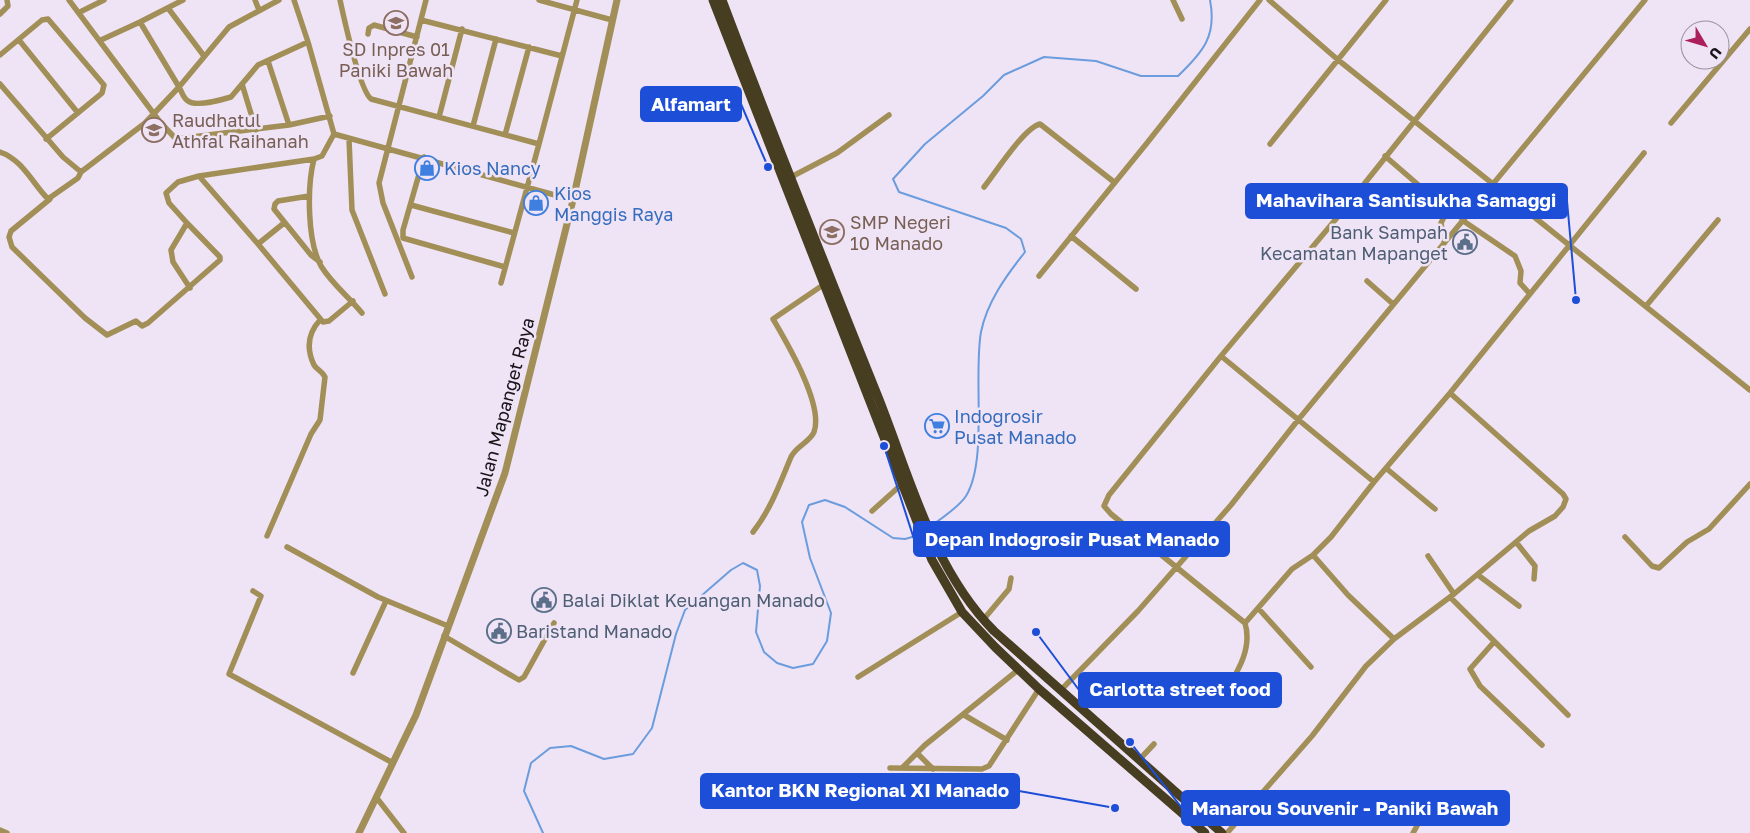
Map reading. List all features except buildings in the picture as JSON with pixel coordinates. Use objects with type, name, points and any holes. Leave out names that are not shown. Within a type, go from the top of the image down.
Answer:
[{"type":"highway","points":[[713,0],[823,285],[876,406],[902,484],[963,593],[983,620],[1060,691],[1222,833]]},
{"type":"highway","points":[[722,0],[921,521],[932,560],[962,612],[1018,670],[1205,833]]},
{"type":"street","points":[[0,14],[8,6],[7,0]]},
{"type":"street","points":[[69,0],[176,139],[256,130],[330,116]]},
{"type":"street","points":[[80,12],[104,0]]},
{"type":"street","points":[[101,40],[140,22],[171,4],[183,0]]},
{"type":"street","points":[[255,0],[259,10]]},
{"type":"street","points":[[279,0],[229,27],[155,114],[81,172],[78,178],[11,231],[9,237],[12,247],[104,335],[112,334],[136,321],[142,326],[148,323],[218,262],[220,257],[169,203],[166,193],[178,182],[200,176],[314,159],[323,154],[334,134],[294,0]]},
{"type":"street","points":[[340,0],[366,95],[374,101],[539,144]]},
{"type":"street","points":[[412,276],[380,193],[379,183],[426,0]]},
{"type":"street","points":[[539,0],[612,20]]},
{"type":"street","points":[[501,283],[577,0]]},
{"type":"street","name":"Jalan Mapanget Raya","points":[[359,833],[416,715],[505,473],[573,200],[617,0]]},
{"type":"street","points":[[1173,0],[1182,19]]},
{"type":"street","points":[[1039,276],[1260,0]]},
{"type":"street","points":[[1269,0],[1337,59],[1491,184],[1570,244],[1750,390]]},
{"type":"street","points":[[1270,144],[1386,0]]},
{"type":"street","points":[[1246,623],[1112,514],[1104,506],[1105,501],[1221,356],[1341,214],[1385,156],[1511,0]]},
{"type":"street","points":[[1060,691],[1138,611],[1231,505],[1491,184],[1645,0]]},
{"type":"street","points":[[171,4],[204,56]]},
{"type":"street","points":[[0,55],[42,20],[50,21],[104,85],[102,94],[46,139]]},
{"type":"street","points":[[421,20],[562,56]]},
{"type":"street","points":[[140,22],[186,99],[192,102],[231,97],[254,68],[308,42]]},
{"type":"street","points":[[368,34],[369,28],[374,25],[416,37]]},
{"type":"street","points":[[439,117],[462,29]]},
{"type":"street","points":[[1671,123],[1750,30]]},
{"type":"street","points":[[473,126],[496,39]]},
{"type":"street","points":[[19,40],[78,113]]},
{"type":"street","points":[[505,135],[529,47]]},
{"type":"street","points":[[268,61],[289,125]]},
{"type":"street","points":[[0,84],[46,139],[70,165],[81,172]]},
{"type":"street","points":[[242,84],[256,130]]},
{"type":"street","points":[[791,177],[838,152],[889,115]]},
{"type":"street","points":[[984,187],[1034,125],[1040,124],[1114,182]]},
{"type":"street","points":[[334,134],[424,157],[573,200]]},
{"type":"street","points":[[349,139],[352,210],[385,294]]},
{"type":"street","points":[[1,151],[21,166],[50,200]]},
{"type":"street","points":[[1223,696],[1244,656],[1247,640],[1246,623],[1292,569],[1313,555],[1331,537],[1644,153]]},
{"type":"street","points":[[1385,156],[1447,210],[1441,223],[1444,242]]},
{"type":"street","points":[[424,157],[402,236],[405,239],[505,267]]},
{"type":"street","points":[[314,159],[309,196],[313,233],[320,262],[331,280],[362,313]]},
{"type":"street","points":[[200,176],[320,320],[327,322],[353,302]]},
{"type":"street","points":[[309,196],[276,202],[275,211],[314,258],[320,262]]},
{"type":"street","points":[[411,205],[514,234]]},
{"type":"street","points":[[1462,220],[1515,256],[1520,271],[1520,283],[1530,294]]},
{"type":"street","points":[[1646,306],[1718,220]]},
{"type":"street","points":[[258,244],[284,223]]},
{"type":"street","points":[[187,224],[171,250],[173,262],[190,288]]},
{"type":"street","points":[[1071,236],[1136,289]]},
{"type":"street","points":[[1367,281],[1393,304]]},
{"type":"street","points":[[753,532],[770,507],[792,454],[811,438],[816,424],[814,408],[797,359],[773,318],[823,285]]},
{"type":"street","points":[[267,536],[311,434],[322,415],[325,377],[315,366],[309,341],[310,332],[320,320]]},
{"type":"street","points":[[1221,356],[1374,482]]},
{"type":"street","points":[[1228,833],[1312,736],[1366,666],[1394,639],[1452,596],[1529,531],[1555,516],[1563,507],[1566,499],[1450,393]]},
{"type":"street","points":[[1387,469],[1436,509]]},
{"type":"street","points":[[872,511],[902,484]]},
{"type":"street","points":[[1625,537],[1652,566],[1659,568],[1687,542],[1709,529],[1750,484]]},
{"type":"street","points":[[1516,542],[1535,566],[1534,579]]},
{"type":"street","points":[[287,547],[386,601],[448,626]]},
{"type":"street","points":[[1313,555],[1348,595],[1394,639]]},
{"type":"street","points":[[1428,556],[1452,596],[1494,642],[1568,715]]},
{"type":"street","points":[[1478,575],[1520,606]]},
{"type":"street","points":[[983,620],[1009,589],[1011,578]]},
{"type":"street","points":[[253,592],[261,596],[229,674],[393,763]]},
{"type":"street","points":[[353,673],[386,601]]},
{"type":"street","points":[[1258,608],[1311,667]]},
{"type":"street","points":[[858,677],[962,612]]},
{"type":"street","points":[[444,636],[519,680],[524,677],[554,623]]},
{"type":"street","points":[[1494,642],[1470,669],[1480,686],[1542,745]]},
{"type":"street","points":[[902,768],[918,752],[1018,670]]},
{"type":"street","points":[[890,768],[982,769],[989,766],[1039,689]]},
{"type":"street","points":[[964,715],[1007,740]]},
{"type":"street","points":[[1139,760],[1154,744]]},
{"type":"street","points":[[918,752],[933,769]]},
{"type":"street","points":[[376,797],[404,833]]},
{"type":"street","points":[[1414,833],[1418,824]]},
{"type":"street","points":[[0,830],[7,833]]},
{"type":"waterway","points":[[931,526],[963,500],[973,481],[978,440],[978,371],[981,332],[993,300],[1004,280],[1025,252],[1021,239],[1006,228],[899,192],[893,179],[925,144],[983,96],[1004,75],[1044,57],[1096,61],[1141,76],[1178,76],[1195,59],[1210,34],[1212,13],[1210,0]]},
{"type":"waterway","points":[[543,833],[524,791],[531,763],[550,748],[571,746],[604,759],[633,754],[652,728],[676,634],[685,610],[731,570],[743,563],[757,570],[760,586],[756,632],[764,652],[777,663],[793,668],[813,664],[827,641],[831,613],[810,558],[802,522],[809,505],[825,500],[845,507],[893,538],[905,539],[919,535]]},
{"type":"place","name":"SD Inpres 01 Paniki Bawah","points":[[396,23]]},
{"type":"place","name":"Raudhatul Athfal Raihanah","points":[[154,130]]},
{"type":"place","name":"Alfamart","points":[[768,167]]},
{"type":"place","name":"Kios Nancy","points":[[427,168]]},
{"type":"place","name":"Kios Manggis Raya","points":[[536,203]]},
{"type":"place","name":"SMP Negeri 10 Manado","points":[[832,232]]},
{"type":"place","name":"Bank Sampah Kecamatan Mapanget","points":[[1465,242]]},
{"type":"place","name":"Mahavihara Santisukha Samaggi","points":[[1576,300]]},
{"type":"place","name":"Indogrosir Pusat Manado","points":[[937,426]]},
{"type":"place","name":"Depan Indogrosir Pusat Manado","points":[[884,446]]},
{"type":"place","name":"Balai Diklat Keuangan Manado","points":[[544,600]]},
{"type":"place","name":"Baristand Manado","points":[[499,631]]},
{"type":"place","name":"Carlotta street food","points":[[1036,632]]},
{"type":"place","name":"Manarou Souvenir - Paniki Bawah","points":[[1130,742]]},
{"type":"place","name":"Kantor BKN Regional XI Manado","points":[[1115,808]]}]
